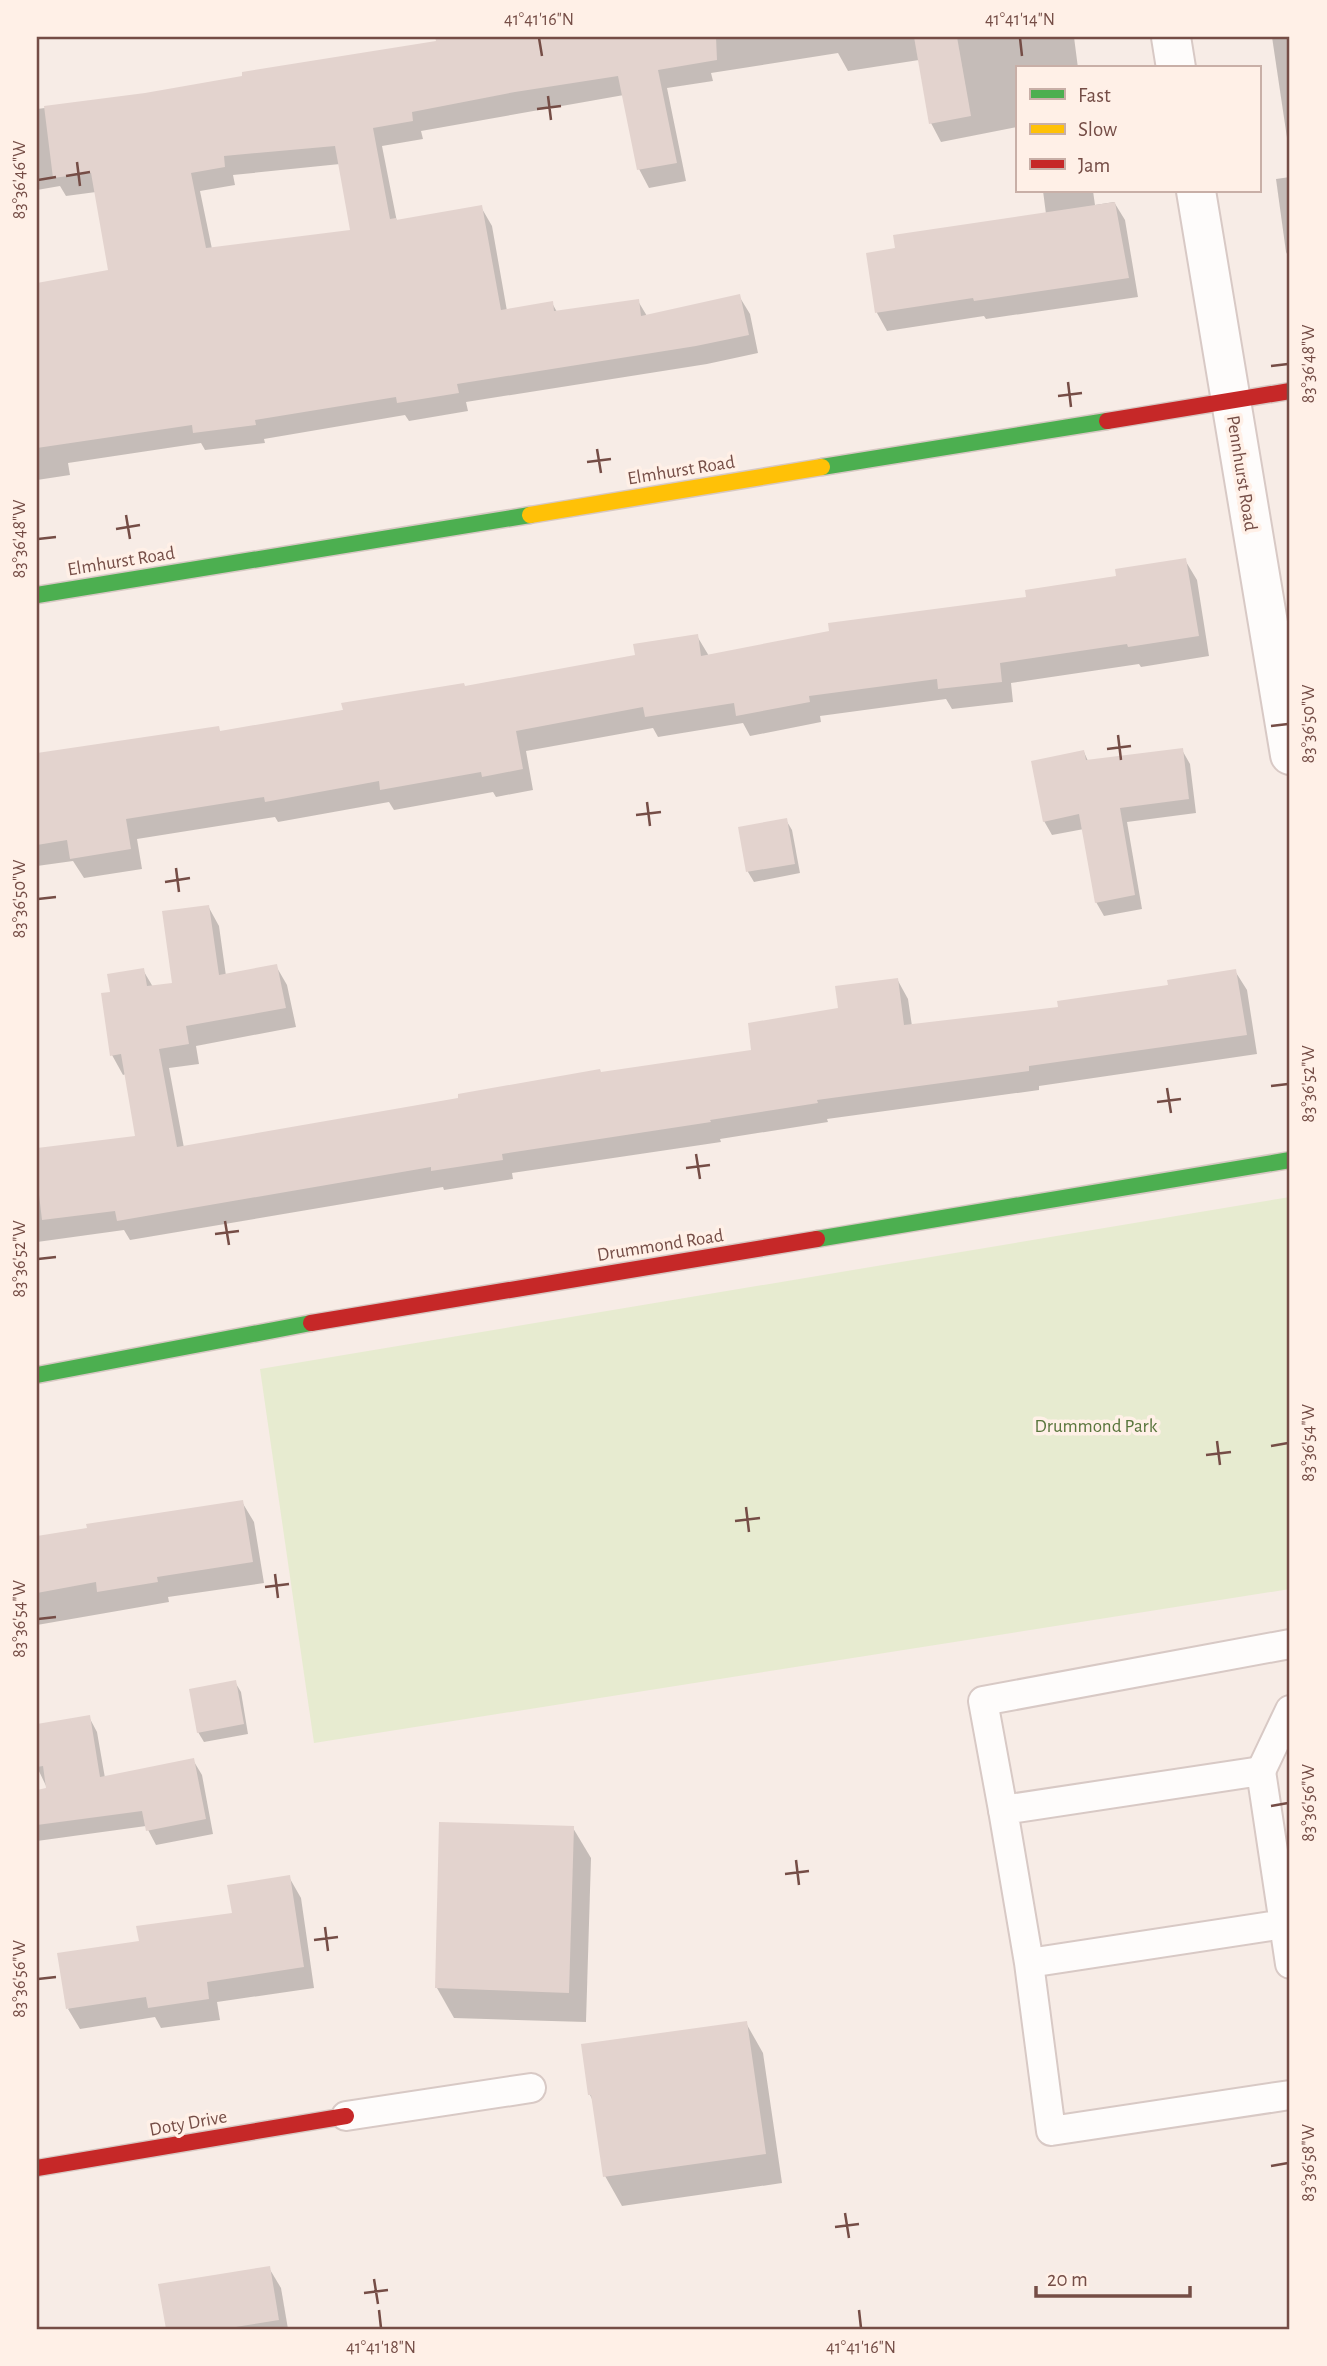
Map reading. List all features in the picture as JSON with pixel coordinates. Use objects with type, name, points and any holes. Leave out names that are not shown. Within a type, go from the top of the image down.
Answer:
[{"type":"street","points":[[1171,37],[1176,66]]},
{"type":"street","name":"Pennhurst Road","points":[[1196,192],[1290,755]]},
{"type":"street","name":"Elmhurst Road","points":[[37,595],[1290,390]]},
{"type":"street","name":"Drummond Road","points":[[37,1375],[262,1332],[1290,1160]]},
{"type":"street","name":"Doty Drive","points":[[37,2168],[346,2116]]},
{"type":"lane","points":[[1290,1644],[983,1701],[1029,1963],[1051,2131],[1290,2095]]},
{"type":"lane","points":[[1290,1710],[1261,1771],[1290,1964]]},
{"type":"lane","points":[[1003,1810],[1261,1771]]},
{"type":"lane","points":[[1029,1963],[1284,1924]]},
{"type":"lane","points":[[346,2116],[531,2088]]},
{"type":"green space","name":"Drummond Park","points":[[1290,1197],[1290,1589],[314,1743],[260,1369]]},
{"type":"building","points":[[435,37],[716,37],[717,60],[658,70],[677,163],[637,170],[618,76],[412,112],[413,121],[373,128],[390,219],[482,205],[501,310],[553,301],[554,311],[639,299],[641,316],[740,294],[749,335],[457,384],[459,393],[397,403],[396,397],[255,420],[256,425],[193,433],[192,425],[37,448],[37,283],[108,270],[91,173],[53,178],[44,106],[145,93],[242,76],[242,72],[436,41]],"holes":[[[335,146],[350,230],[206,248],[191,173],[225,167],[224,156]]]},
{"type":"building","points":[[914,37],[957,37],[971,116],[929,124]]},
{"type":"building","points":[[1115,202],[1129,278],[875,313],[866,253],[895,248],[893,235]]},
{"type":"building","points":[[1186,558],[1199,636],[1000,663],[1002,682],[938,689],[937,679],[809,696],[810,702],[736,716],[734,703],[645,717],[643,707],[516,731],[523,769],[482,777],[481,772],[380,790],[379,781],[265,802],[264,797],[126,819],[131,849],[70,859],[67,840],[37,845],[37,753],[219,726],[220,731],[343,710],[341,703],[464,683],[465,686],[635,655],[633,644],[698,634],[701,656],[829,631],[828,623],[1026,597],[1025,590],[1116,576],[1115,569]]},
{"type":"building","points":[[1183,748],[1189,799],[1120,808],[1135,895],[1095,903],[1079,814],[1043,822],[1031,761],[1084,750],[1086,760]]},
{"type":"building","points":[[787,818],[795,864],[746,872],[738,827]]},
{"type":"building","points":[[209,905],[219,975],[277,964],[286,1008],[186,1026],[189,1044],[159,1049],[177,1147],[458,1098],[458,1094],[600,1069],[601,1072],[751,1050],[748,1023],[838,1008],[835,986],[898,978],[904,1025],[1058,1007],[1057,1001],[1168,985],[1167,980],[1236,969],[1247,1035],[1029,1066],[1029,1071],[817,1100],[818,1103],[710,1120],[711,1122],[502,1154],[503,1160],[431,1171],[431,1167],[117,1221],[115,1211],[42,1220],[37,1148],[135,1136],[121,1054],[110,1056],[101,993],[110,992],[107,974],[144,968],[147,986],[172,983],[162,911]]},
{"type":"building","points":[[243,1500],[253,1562],[157,1577],[158,1582],[97,1592],[96,1582],[37,1593],[37,1536],[87,1528],[86,1524]]},
{"type":"building","points":[[236,1680],[244,1724],[197,1733],[189,1689]]},
{"type":"building","points":[[90,1715],[100,1777],[194,1758],[206,1819],[146,1831],[142,1811],[37,1825],[37,1790],[46,1788],[43,1766],[37,1767],[37,1724]]},
{"type":"building","points":[[439,1822],[574,1826],[569,1993],[435,1988]]},
{"type":"building","points":[[290,1875],[304,1967],[207,1982],[209,1999],[148,2008],[146,1997],[66,2009],[57,1953],[139,1941],[136,1926],[232,1913],[227,1885]]},
{"type":"building","points":[[747,2021],[766,2154],[603,2177],[581,2044]]},
{"type":"building","points":[[270,2266],[279,2320],[223,2329],[166,2329],[158,2284]]},
{"type":"traffic: fast","points":[[822,467],[1107,421]]},
{"type":"traffic: fast","points":[[37,595],[530,515]]},
{"type":"traffic: fast","points":[[817,1239],[1290,1160]]},
{"type":"traffic: fast","points":[[37,1375],[311,1323]]},
{"type":"traffic: slow","points":[[530,515],[822,467]]},
{"type":"traffic: jam","points":[[1107,421],[1290,391]]},
{"type":"traffic: jam","points":[[311,1323],[817,1239]]},
{"type":"traffic: jam","points":[[37,2168],[346,2116]]}]
